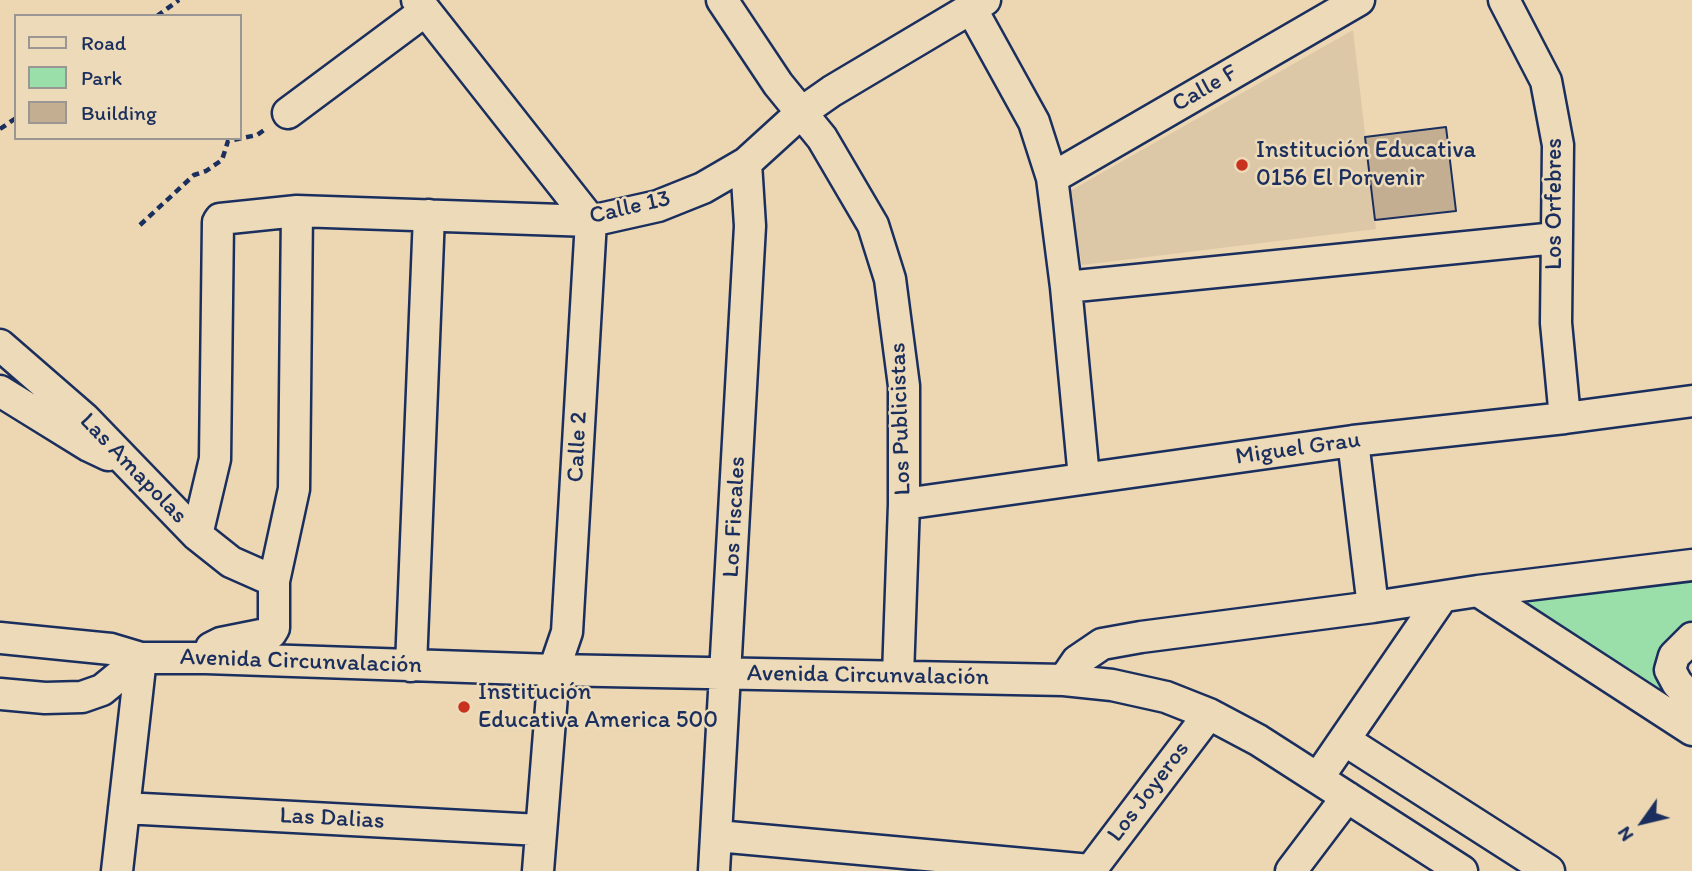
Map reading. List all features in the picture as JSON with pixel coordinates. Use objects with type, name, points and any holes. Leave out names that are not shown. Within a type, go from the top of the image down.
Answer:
[{"type":"street","name":"Los Publicistas","points":[[722,0],[778,84],[822,138],[873,225],[890,279],[904,386],[905,504],[898,676]]},
{"type":"street","name":"Calle F","points":[[1052,178],[1359,0]]},
{"type":"street","name":"Los Orfebres","points":[[1504,0],[1546,81],[1558,145],[1556,324],[1565,418]]},
{"type":"street","name":"Calle 13","points":[[197,535],[215,459],[218,222],[223,218],[297,211],[591,221],[658,206],[703,188],[746,163],[802,112],[832,91],[978,4]]},
{"type":"street","points":[[978,4],[1034,122],[1052,178],[1066,287],[1084,478]]},
{"type":"street","points":[[288,113],[421,5],[591,221]]},
{"type":"street","name":"Los Fiscales","points":[[715,871],[750,226],[746,163]]},
{"type":"street","points":[[206,658],[211,648],[221,643],[271,633],[274,628],[274,581],[294,489],[297,211]]},
{"type":"street","points":[[411,666],[429,215]]},
{"type":"street","name":"Calle 2","points":[[538,871],[554,670],[567,632],[591,221]]},
{"type":"street","points":[[1066,287],[1556,238]]},
{"type":"street","name":"Las Amapolas","points":[[0,345],[84,418],[197,535],[230,562],[274,581]]},
{"type":"street","points":[[0,391],[104,454],[120,456]]},
{"type":"street","name":"Miguel Grau","points":[[905,504],[1353,442],[1692,401]]},
{"type":"street","points":[[1353,442],[1373,607]]},
{"type":"street","points":[[1064,680],[1077,661],[1102,645],[1141,637],[1692,565]]},
{"type":"street","points":[[1478,591],[1692,730]]},
{"type":"street","points":[[1318,778],[1346,741],[1442,597]]},
{"type":"street","name":"Avenida Circunvalación","points":[[0,638],[111,649],[141,657],[554,670],[1064,680],[1112,685],[1166,697],[1209,714],[1258,740],[1462,871]]},
{"type":"street","points":[[1692,638],[1674,656],[1670,670],[1676,683],[1692,700]]},
{"type":"street","points":[[0,694],[46,698],[82,697],[102,690],[141,657]]},
{"type":"street","points":[[117,871],[141,657]]},
{"type":"street","name":"Los Joyeros","points":[[1090,870],[1209,714]]},
{"type":"street","points":[[1346,741],[1549,871]]},
{"type":"street","points":[[1291,871],[1347,797]]},
{"type":"street","name":"Las Dalias","points":[[124,808],[540,830]]},
{"type":"street","points":[[717,836],[1090,870]]},
{"type":"path","points":[[160,14],[179,0]]},
{"type":"path","points":[[242,138],[257,135],[288,113]]},
{"type":"path","points":[[140,225],[194,175],[205,172],[222,160],[229,141],[234,140]]},
{"type":"shaded area","name":"Institución Educativa 0156 El Porvenir","points":[[1353,30],[1376,229],[1082,265],[1068,192]]},
{"type":"green space","points":[[1692,581],[1692,629],[1668,652],[1689,715],[1497,600]]},
{"type":"building","points":[[1446,127],[1456,211],[1375,220],[1365,137]]},
{"type":"place","name":"Institución Educativa 0156 El Porvenir","points":[[1242,165]]},
{"type":"place","name":"Institución Educativa America 500","points":[[464,707]]}]
